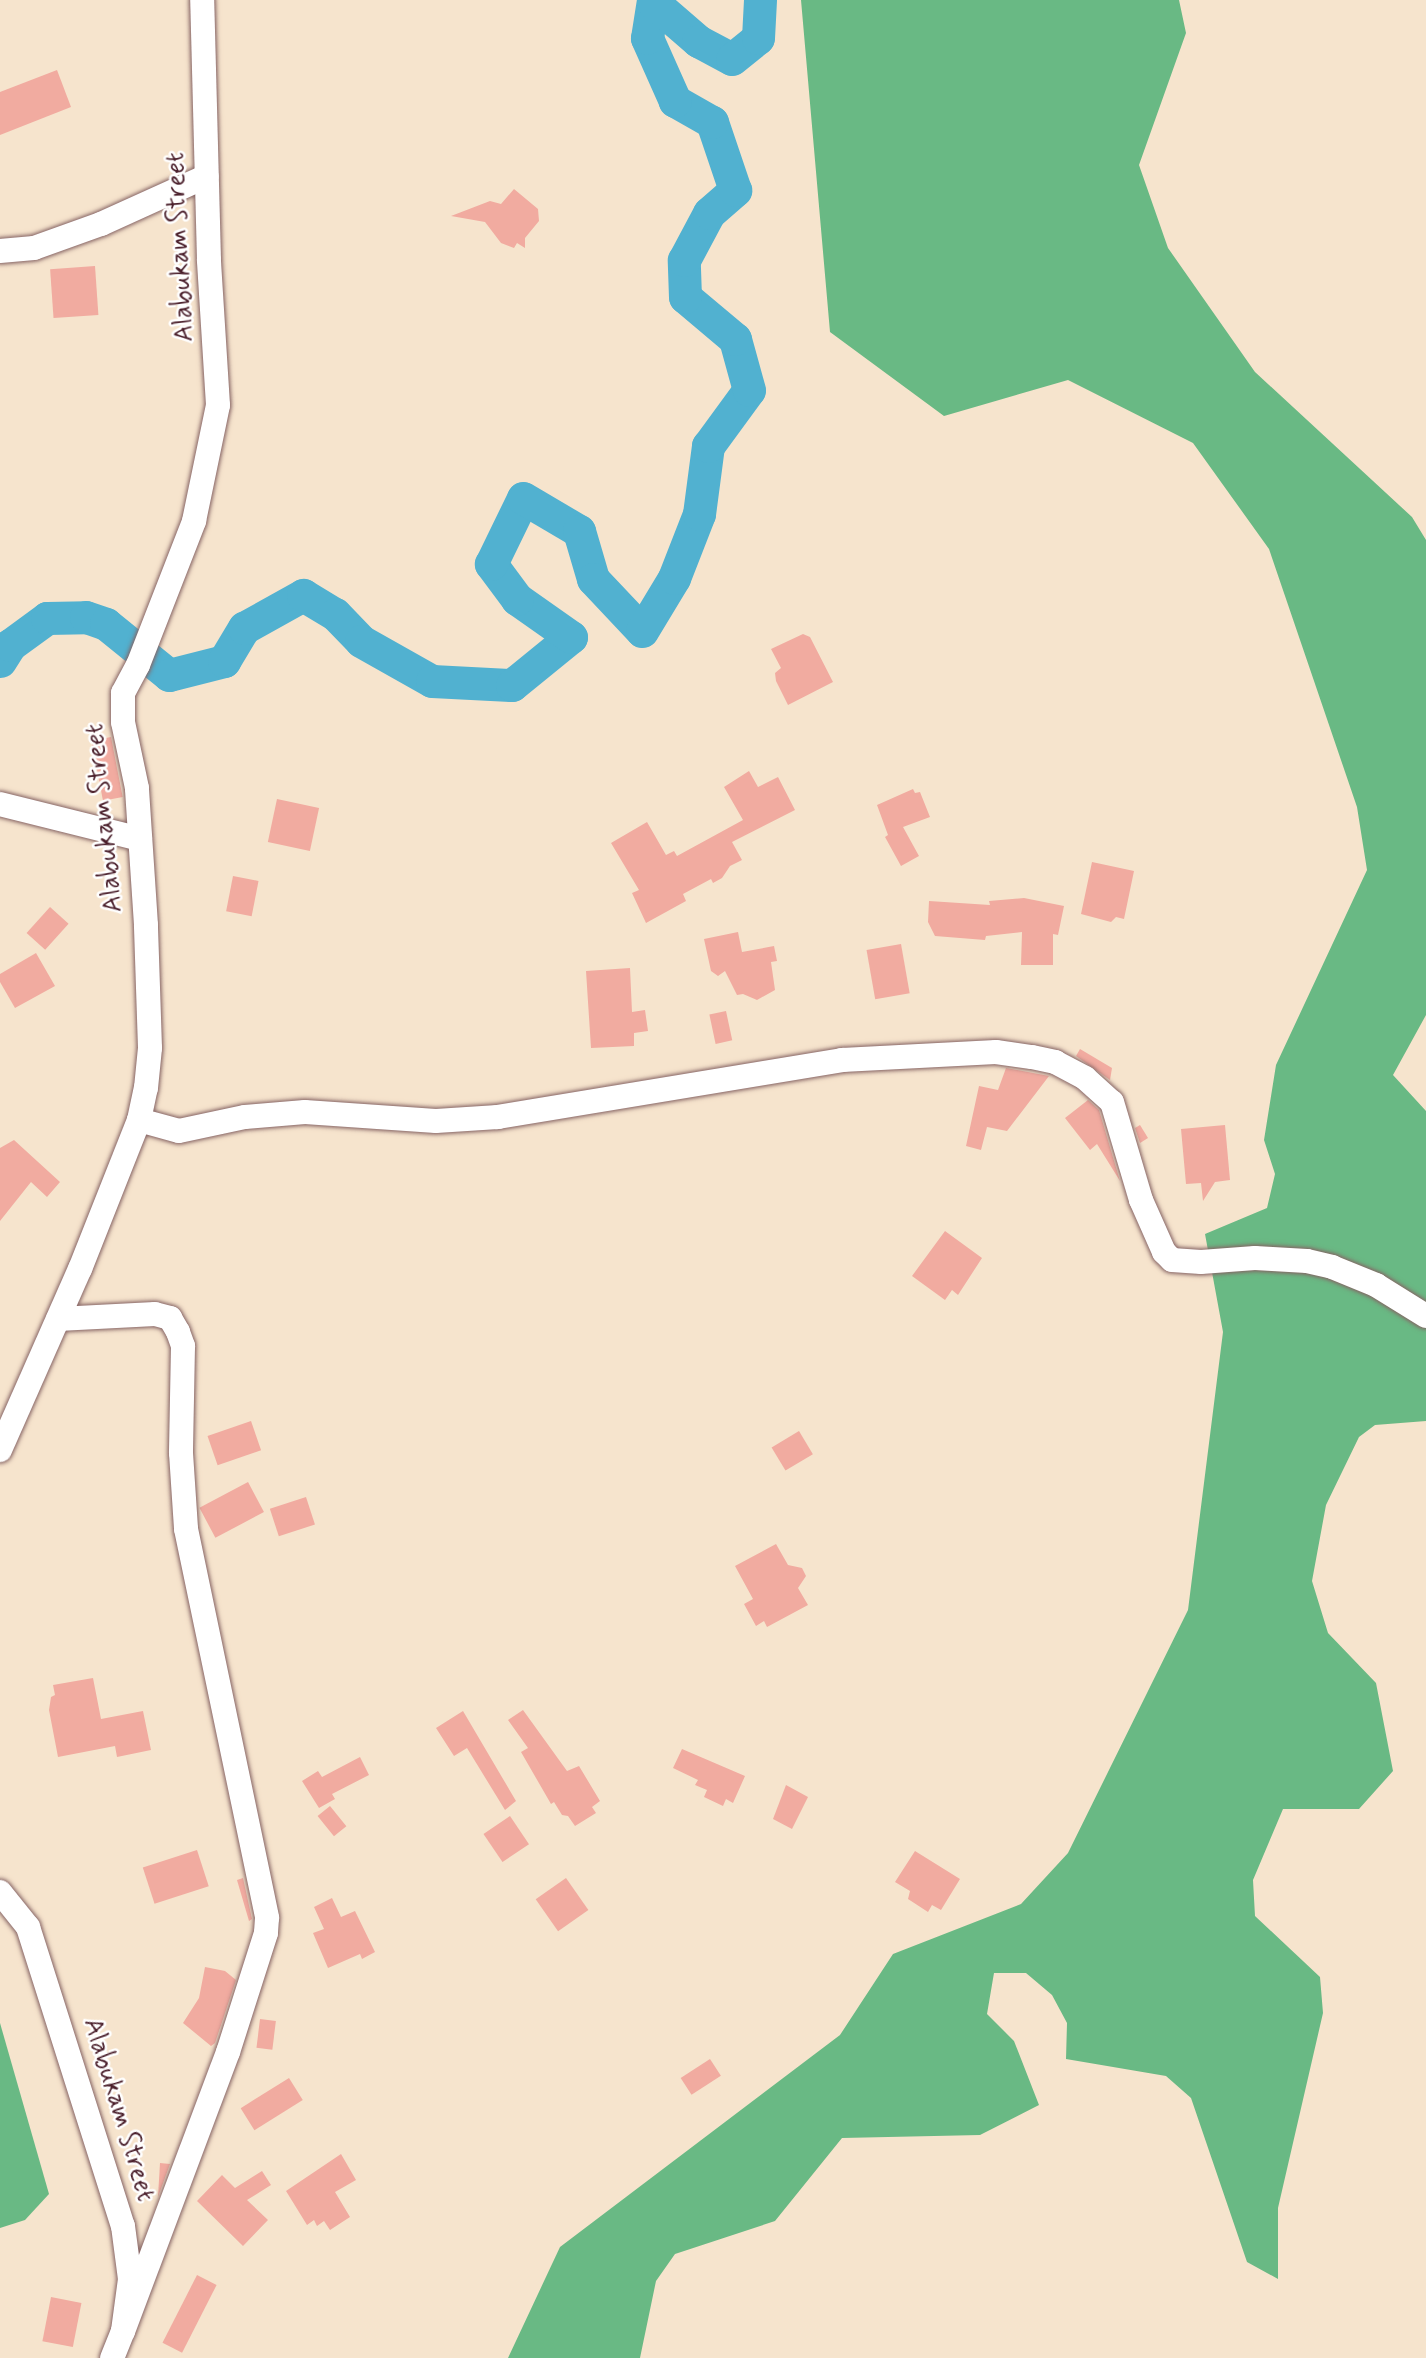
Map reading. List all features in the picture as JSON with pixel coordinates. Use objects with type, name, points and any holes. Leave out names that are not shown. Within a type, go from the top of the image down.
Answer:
[{"type":"street","name":"Alabukam Street","points":[[0,1450],[58,1319],[139,1121],[150,1048],[137,788],[123,722],[123,693],[138,665],[194,520],[218,405],[202,0]]},
{"type":"street","points":[[0,251],[34,248],[101,224],[207,176]]},
{"type":"street","points":[[0,804],[140,839]]},
{"type":"street","points":[[139,1121],[179,1131],[244,1117],[305,1112],[449,1120],[498,1117],[842,1060],[996,1052],[1032,1057],[1055,1062],[1085,1078],[1112,1102],[1145,1209],[1164,1252],[1172,1260],[1201,1262],[1255,1258],[1307,1261],[1332,1267],[1376,1285],[1426,1316]]},
{"type":"street","points":[[58,1319],[155,1314],[170,1318],[183,1346],[181,1453],[188,1539],[267,1918],[266,1933],[228,2052],[123,2331]]},
{"type":"street","name":"Alabukam Street","points":[[0,1892],[28,1927],[122,2226],[130,2279],[123,2331],[112,2358]]},
{"type":"green space","points":[[801,0],[1179,0],[1186,33],[1139,165],[1168,248],[1255,372],[1412,517],[1426,540],[1426,1015],[1393,1075],[1426,1111],[1426,1421],[1375,1425],[1359,1437],[1326,1505],[1312,1581],[1328,1633],[1376,1683],[1393,1771],[1359,1809],[1283,1809],[1253,1880],[1255,1916],[1320,1977],[1323,2013],[1278,2208],[1278,2279],[1247,2262],[1191,2098],[1166,2076],[1066,2059],[1067,2023],[1052,1995],[1026,1973],[994,1973],[987,2014],[1014,2041],[1039,2105],[980,2135],[842,2138],[775,2221],[675,2254],[656,2281],[640,2358],[508,2358],[560,2247],[840,2035],[893,1954],[1021,1904],[1068,1853],[1188,1610],[1223,1332],[1205,1234],[1267,1208],[1275,1174],[1264,1140],[1276,1065],[1367,870],[1357,807],[1269,549],[1193,443],[1068,380],[944,416],[830,332]]},
{"type":"green space","points":[[0,2023],[49,2194],[25,2220],[0,2228]]},
{"type":"building","points":[[57,70],[71,107],[0,135],[0,92]]},
{"type":"building","points":[[514,189],[538,209],[539,221],[525,238],[525,248],[517,243],[514,248],[501,243],[485,222],[451,216],[490,201],[501,204]]},
{"type":"building","points":[[95,266],[98,315],[54,318],[50,269]]},
{"type":"building","points":[[803,634],[810,637],[833,682],[788,705],[776,681],[775,673],[781,668],[771,649]]},
{"type":"building","points":[[111,737],[123,797],[103,801],[91,741]]},
{"type":"building","points":[[749,771],[758,787],[778,777],[795,810],[732,842],[742,860],[730,866],[722,878],[713,883],[711,879],[683,894],[686,901],[646,923],[632,893],[639,890],[611,843],[647,822],[666,855],[674,851],[677,856],[743,820],[724,787]]},
{"type":"building","points":[[913,789],[915,793],[920,792],[930,817],[903,827],[919,856],[901,866],[885,837],[888,835],[877,805]]},
{"type":"building","points":[[277,799],[319,808],[310,851],[268,842]]},
{"type":"building","points":[[1092,862],[1134,871],[1124,919],[1116,917],[1111,922],[1081,914]]},
{"type":"building","points":[[233,876],[259,881],[252,916],[226,911]]},
{"type":"building","points":[[1024,898],[1064,906],[1058,935],[1053,934],[1053,965],[1021,965],[1022,932],[986,936],[985,940],[935,936],[928,922],[929,901],[990,905],[989,901]]},
{"type":"building","points":[[50,907],[69,924],[45,950],[27,933]]},
{"type":"building","points":[[738,932],[742,952],[774,946],[777,961],[771,962],[775,990],[757,1000],[743,994],[737,995],[725,971],[718,976],[711,971],[704,939]]},
{"type":"building","points":[[901,944],[910,993],[875,999],[867,950]]},
{"type":"building","points":[[36,953],[55,986],[15,1008],[0,982],[0,974]]},
{"type":"building","points":[[630,968],[632,1012],[645,1010],[648,1031],[634,1033],[634,1046],[591,1048],[586,971]]},
{"type":"building","points":[[726,1011],[732,1040],[716,1044],[709,1015]]},
{"type":"building","points":[[1080,1049],[1112,1068],[1110,1080],[1076,1056]]},
{"type":"building","points":[[1006,1068],[1049,1076],[1007,1131],[987,1127],[981,1150],[966,1146],[979,1086],[998,1090]]},
{"type":"building","points":[[1088,1100],[1099,1110],[1120,1181],[1097,1144],[1090,1150],[1065,1118]]},
{"type":"building","points":[[1140,1125],[1148,1138],[1140,1143],[1135,1128]]},
{"type":"building","points":[[1225,1125],[1230,1180],[1215,1182],[1203,1201],[1201,1183],[1186,1184],[1181,1129]]},
{"type":"building","points":[[14,1140],[60,1182],[47,1197],[31,1182],[0,1221],[0,1148]]},
{"type":"building","points":[[945,1231],[982,1258],[958,1295],[952,1290],[945,1300],[912,1276]]},
{"type":"building","points":[[251,1421],[261,1450],[218,1465],[208,1436]]},
{"type":"building","points":[[799,1431],[813,1454],[785,1471],[772,1447]]},
{"type":"building","points":[[248,1482],[264,1512],[215,1538],[199,1508]]},
{"type":"building","points":[[306,1497],[315,1525],[279,1536],[270,1509]]},
{"type":"building","points":[[776,1544],[788,1565],[802,1568],[806,1576],[798,1588],[808,1605],[767,1627],[764,1621],[756,1626],[744,1604],[753,1599],[735,1566]]},
{"type":"building","points":[[93,1678],[101,1719],[143,1711],[151,1750],[117,1757],[115,1746],[58,1757],[49,1710],[51,1697],[55,1695],[53,1685]]},
{"type":"building","points":[[523,1710],[567,1771],[579,1766],[600,1801],[592,1807],[596,1813],[575,1826],[568,1816],[562,1815],[554,1802],[551,1804],[521,1752],[528,1748],[508,1720]]},
{"type":"building","points":[[463,1711],[516,1801],[505,1810],[467,1748],[454,1756],[436,1728]]},
{"type":"building","points":[[682,1749],[745,1776],[733,1803],[726,1799],[723,1806],[704,1797],[707,1790],[695,1785],[698,1780],[673,1768]]},
{"type":"building","points":[[360,1757],[369,1775],[332,1794],[335,1799],[319,1808],[302,1781],[318,1771],[322,1777]]},
{"type":"building","points":[[786,1785],[808,1797],[792,1829],[773,1819]]},
{"type":"building","points":[[330,1806],[346,1826],[334,1836],[318,1816]]},
{"type":"building","points":[[510,1816],[529,1844],[502,1862],[483,1834]]},
{"type":"building","points":[[197,1850],[209,1886],[155,1904],[143,1868]]},
{"type":"building","points":[[915,1851],[960,1879],[941,1910],[932,1905],[928,1912],[908,1899],[910,1891],[895,1882]]},
{"type":"building","points":[[243,1878],[252,1919],[249,1921],[237,1880]]},
{"type":"building","points":[[566,1878],[588,1910],[558,1931],[536,1899]]},
{"type":"building","points":[[332,1898],[341,1917],[355,1911],[375,1952],[362,1959],[360,1954],[328,1968],[313,1933],[324,1929],[314,1907]]},
{"type":"building","points":[[205,1967],[225,1971],[236,1980],[215,2043],[211,2046],[183,2023],[199,1998]]},
{"type":"building","points":[[260,2019],[276,2021],[272,2050],[256,2048]]},
{"type":"building","points":[[710,2059],[721,2076],[692,2095],[681,2078]]},
{"type":"building","points":[[289,2078],[303,2100],[254,2130],[241,2108]]},
{"type":"building","points":[[341,2154],[356,2180],[335,2192],[350,2217],[330,2230],[324,2221],[317,2226],[314,2220],[307,2225],[286,2191]]},
{"type":"building","points":[[160,2163],[170,2164],[158,2197]]},
{"type":"building","points":[[262,2171],[271,2185],[247,2200],[268,2220],[243,2246],[197,2201],[222,2175],[235,2188]]},
{"type":"building","points":[[197,2275],[217,2285],[182,2353],[162,2343]]},
{"type":"building","points":[[51,2297],[81,2303],[73,2347],[42,2341]]},
{"type":"waterway","points":[[0,661],[10,645],[47,618],[86,617],[106,624],[169,675],[224,661],[244,628],[303,595],[335,614],[361,641],[432,681],[512,685],[571,637],[517,599],[491,564],[523,498],[579,531],[593,579],[642,631],[674,578],[699,514],[708,446],[749,390],[735,339],[685,297],[684,260],[709,213],[735,190],[712,122],[675,101],[647,38],[653,2],[698,41],[732,59],[758,38],[760,0]]}]
